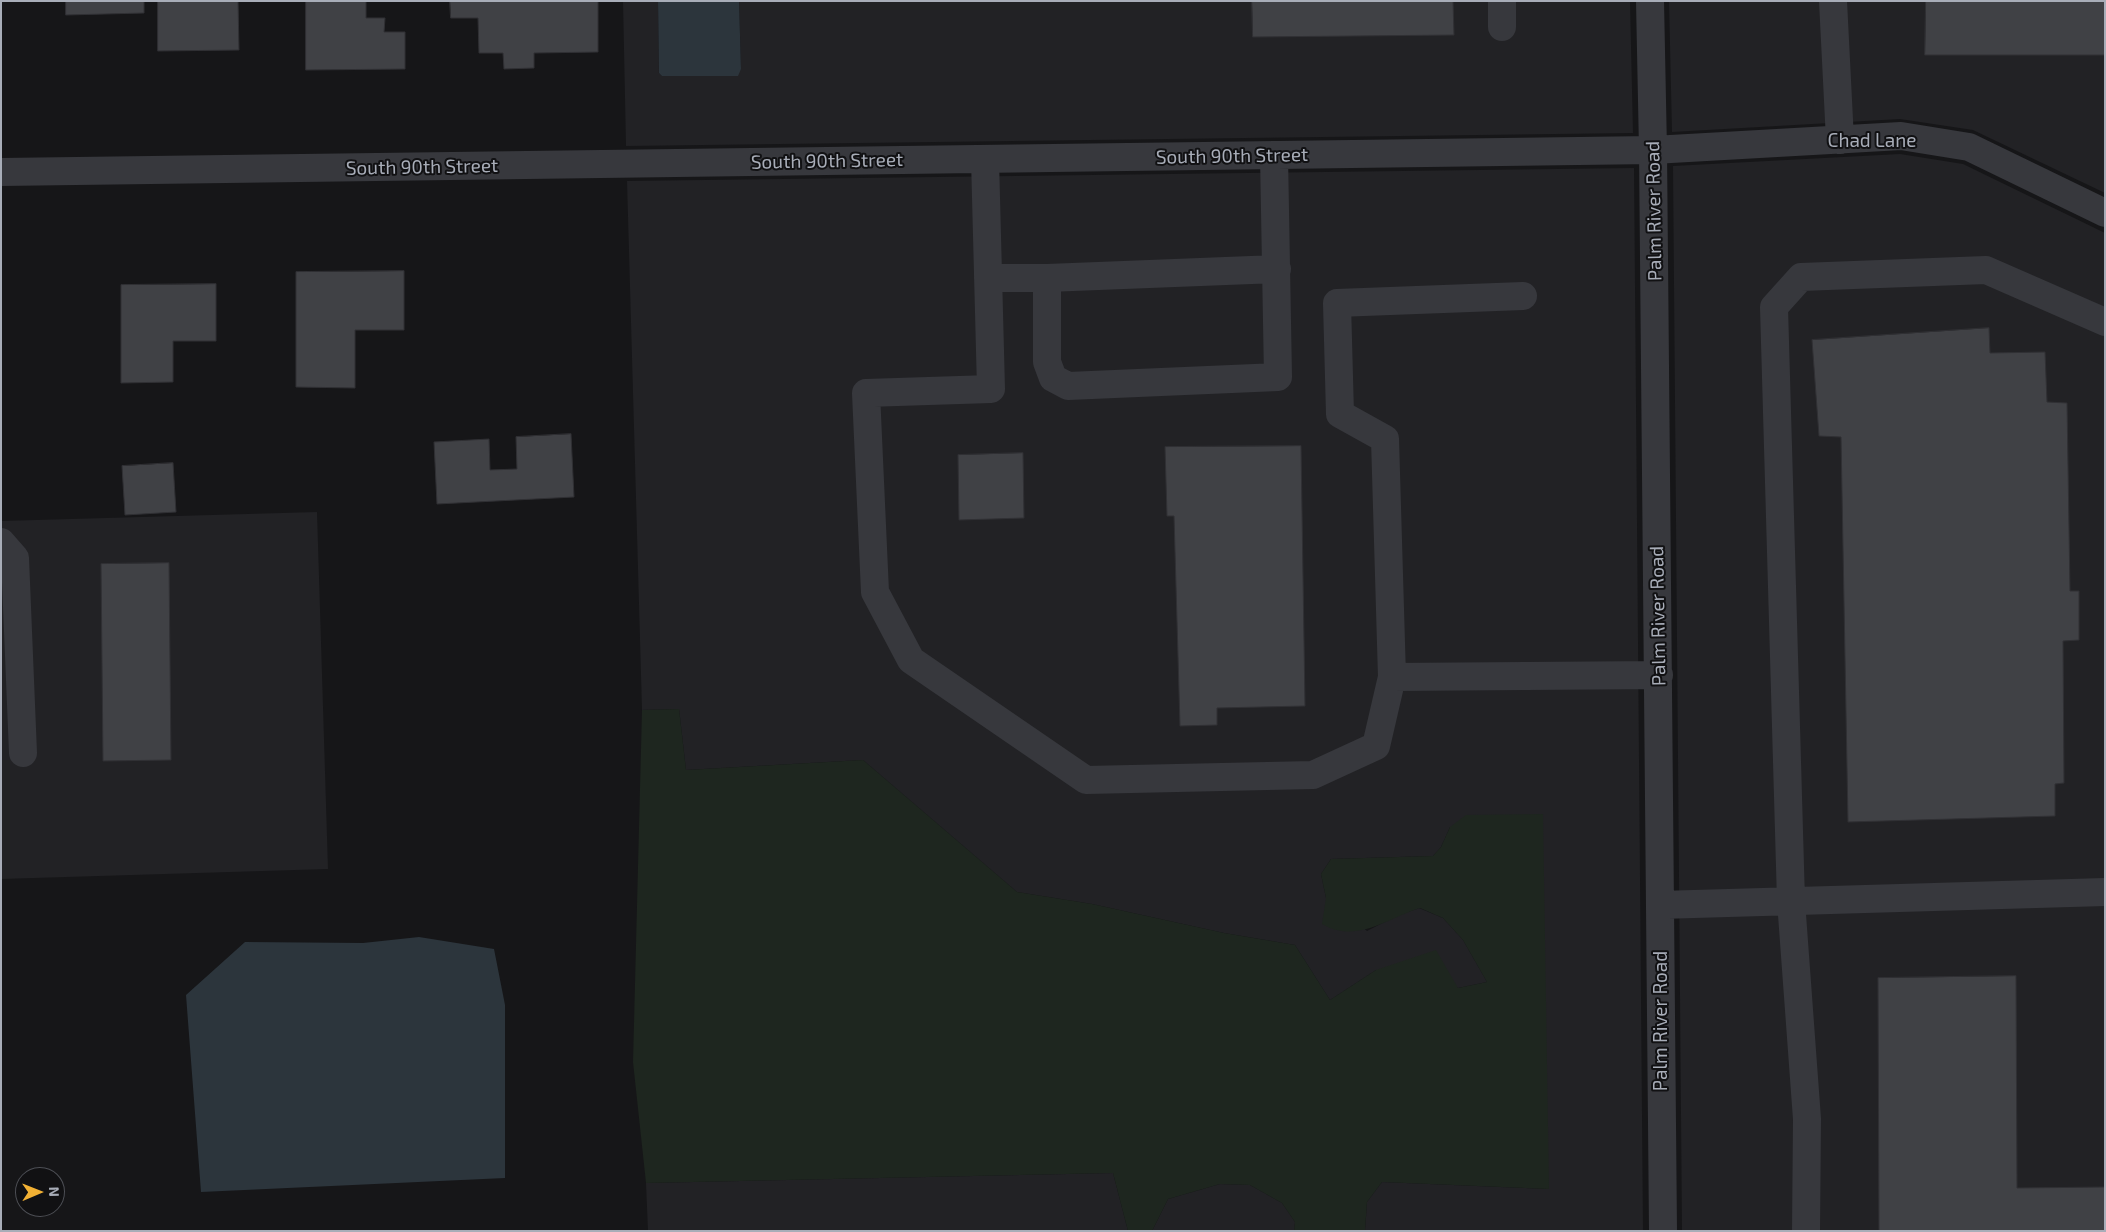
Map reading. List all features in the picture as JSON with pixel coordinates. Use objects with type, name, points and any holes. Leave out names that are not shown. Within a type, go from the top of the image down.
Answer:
[{"type":"street","name":"Palm River Road","points":[[1650,1],[1654,150],[1663,1231]]},
{"type":"street","points":[[1833,1],[1840,140]]},
{"type":"street","name":"Chad Lane","points":[[1654,150],[1901,136],[1969,147],[2105,213]]},
{"type":"street","name":"South 90th Street","points":[[1,172],[1654,150]]},
{"type":"street","points":[[1047,278],[1047,362],[1053,378],[1068,386],[1278,377],[1274,155]]},
{"type":"street","points":[[985,159],[991,389],[866,393],[875,592],[911,660],[1086,780],[1313,775],[1376,746],[1392,677],[1385,439],[1340,414],[1337,302],[1523,296]]},
{"type":"street","points":[[988,278],[1047,278],[1277,269]]},
{"type":"street","points":[[1806,1231],[1807,1119],[1791,901],[1774,307],[1801,277],[1986,270],[2105,322]]},
{"type":"street","points":[[1,542],[15,558],[23,752]]},
{"type":"street","points":[[1392,677],[1659,675]]},
{"type":"street","points":[[1660,905],[2105,892]]},
{"type":"shaded area","points":[[623,1],[658,1],[659,73],[662,76],[741,69],[739,1],[1630,1],[1633,133],[626,146]]},
{"type":"shaded area","points":[[658,1],[739,1],[741,69],[738,76],[662,76],[659,73]]},
{"type":"shaded area","points":[[1669,1],[2105,1],[2105,193],[1973,130],[1900,119],[1672,132]]},
{"type":"shaded area","points":[[1900,154],[1963,164],[2105,233],[2105,1231],[1682,1231],[1673,166]]},
{"type":"shaded area","points":[[1634,168],[1643,1231],[1365,1231],[1367,1202],[1382,1182],[1549,1189],[1450,827],[1441,847],[1433,856],[1331,859],[1321,874],[1326,898],[1367,931],[1394,917],[1419,908],[1443,918],[1463,940],[1487,982],[1458,988],[1376,970],[1330,1000],[1295,945],[1224,933],[1092,904],[1017,892],[863,760],[686,770],[679,709],[642,710],[627,181]]},
{"type":"shaded area","points":[[317,512],[328,869],[1,879],[1,521]]},
{"type":"shaded area","points":[[679,709],[686,770],[863,760],[1017,892],[1092,904],[1224,933],[1295,945],[1330,1000],[1376,970],[1436,950],[1458,988],[1487,982],[1463,940],[1443,918],[1420,908],[1359,931],[1335,930],[1322,924],[1326,898],[1321,874],[1331,859],[1433,856],[1441,847],[1450,827],[1466,815],[1543,814],[1549,1189],[1382,1182],[1367,1202],[1365,1231],[1294,1231],[1295,1222],[1282,1203],[1250,1185],[1220,1184],[1168,1199],[1152,1231],[1128,1231],[1113,1173],[646,1183],[633,1062],[642,710]]},
{"type":"shaded area","points":[[419,937],[494,949],[505,1005],[505,1178],[201,1192],[186,995],[245,942],[363,943]]},
{"type":"shaded area","points":[[1113,1173],[1128,1231],[648,1231],[646,1183]]},
{"type":"shaded area","points":[[1220,1184],[1250,1185],[1282,1203],[1295,1222],[1294,1231],[1152,1231],[1168,1199]]},
{"type":"building","points":[[66,1],[144,1],[144,13],[66,15]]},
{"type":"building","points":[[158,1],[238,1],[239,50],[158,51]]},
{"type":"building","points":[[306,1],[366,1],[366,18],[385,18],[384,32],[405,32],[405,69],[306,70]]},
{"type":"building","points":[[450,1],[598,1],[598,52],[534,53],[534,68],[504,69],[503,53],[479,53],[478,18],[451,18]]},
{"type":"building","points":[[1252,1],[1453,1],[1454,35],[1253,37]]},
{"type":"building","points":[[1926,1],[2105,1],[2105,55],[1925,55]]},
{"type":"building","points":[[404,271],[404,330],[355,330],[355,388],[296,387],[296,272]]},
{"type":"building","points":[[216,284],[216,341],[173,341],[173,382],[121,383],[121,285]]},
{"type":"building","points":[[1989,328],[1990,353],[2045,352],[2047,402],[2067,403],[2070,591],[2079,591],[2079,640],[2063,641],[2064,783],[2055,784],[2055,816],[1848,822],[1841,437],[1819,436],[1812,340]]},
{"type":"building","points":[[571,434],[574,497],[437,504],[434,442],[489,439],[490,470],[517,469],[516,437]]},
{"type":"building","points":[[1301,446],[1305,706],[1217,708],[1217,725],[1180,726],[1174,516],[1167,516],[1165,447]]},
{"type":"building","points":[[1023,453],[1024,518],[959,520],[958,455]]},
{"type":"building","points":[[173,463],[176,512],[125,515],[122,466]]},
{"type":"building","points":[[169,563],[171,760],[103,761],[101,564]]},
{"type":"building","points":[[2016,976],[2017,1188],[2105,1187],[2105,1231],[1879,1231],[1878,978]]}]
